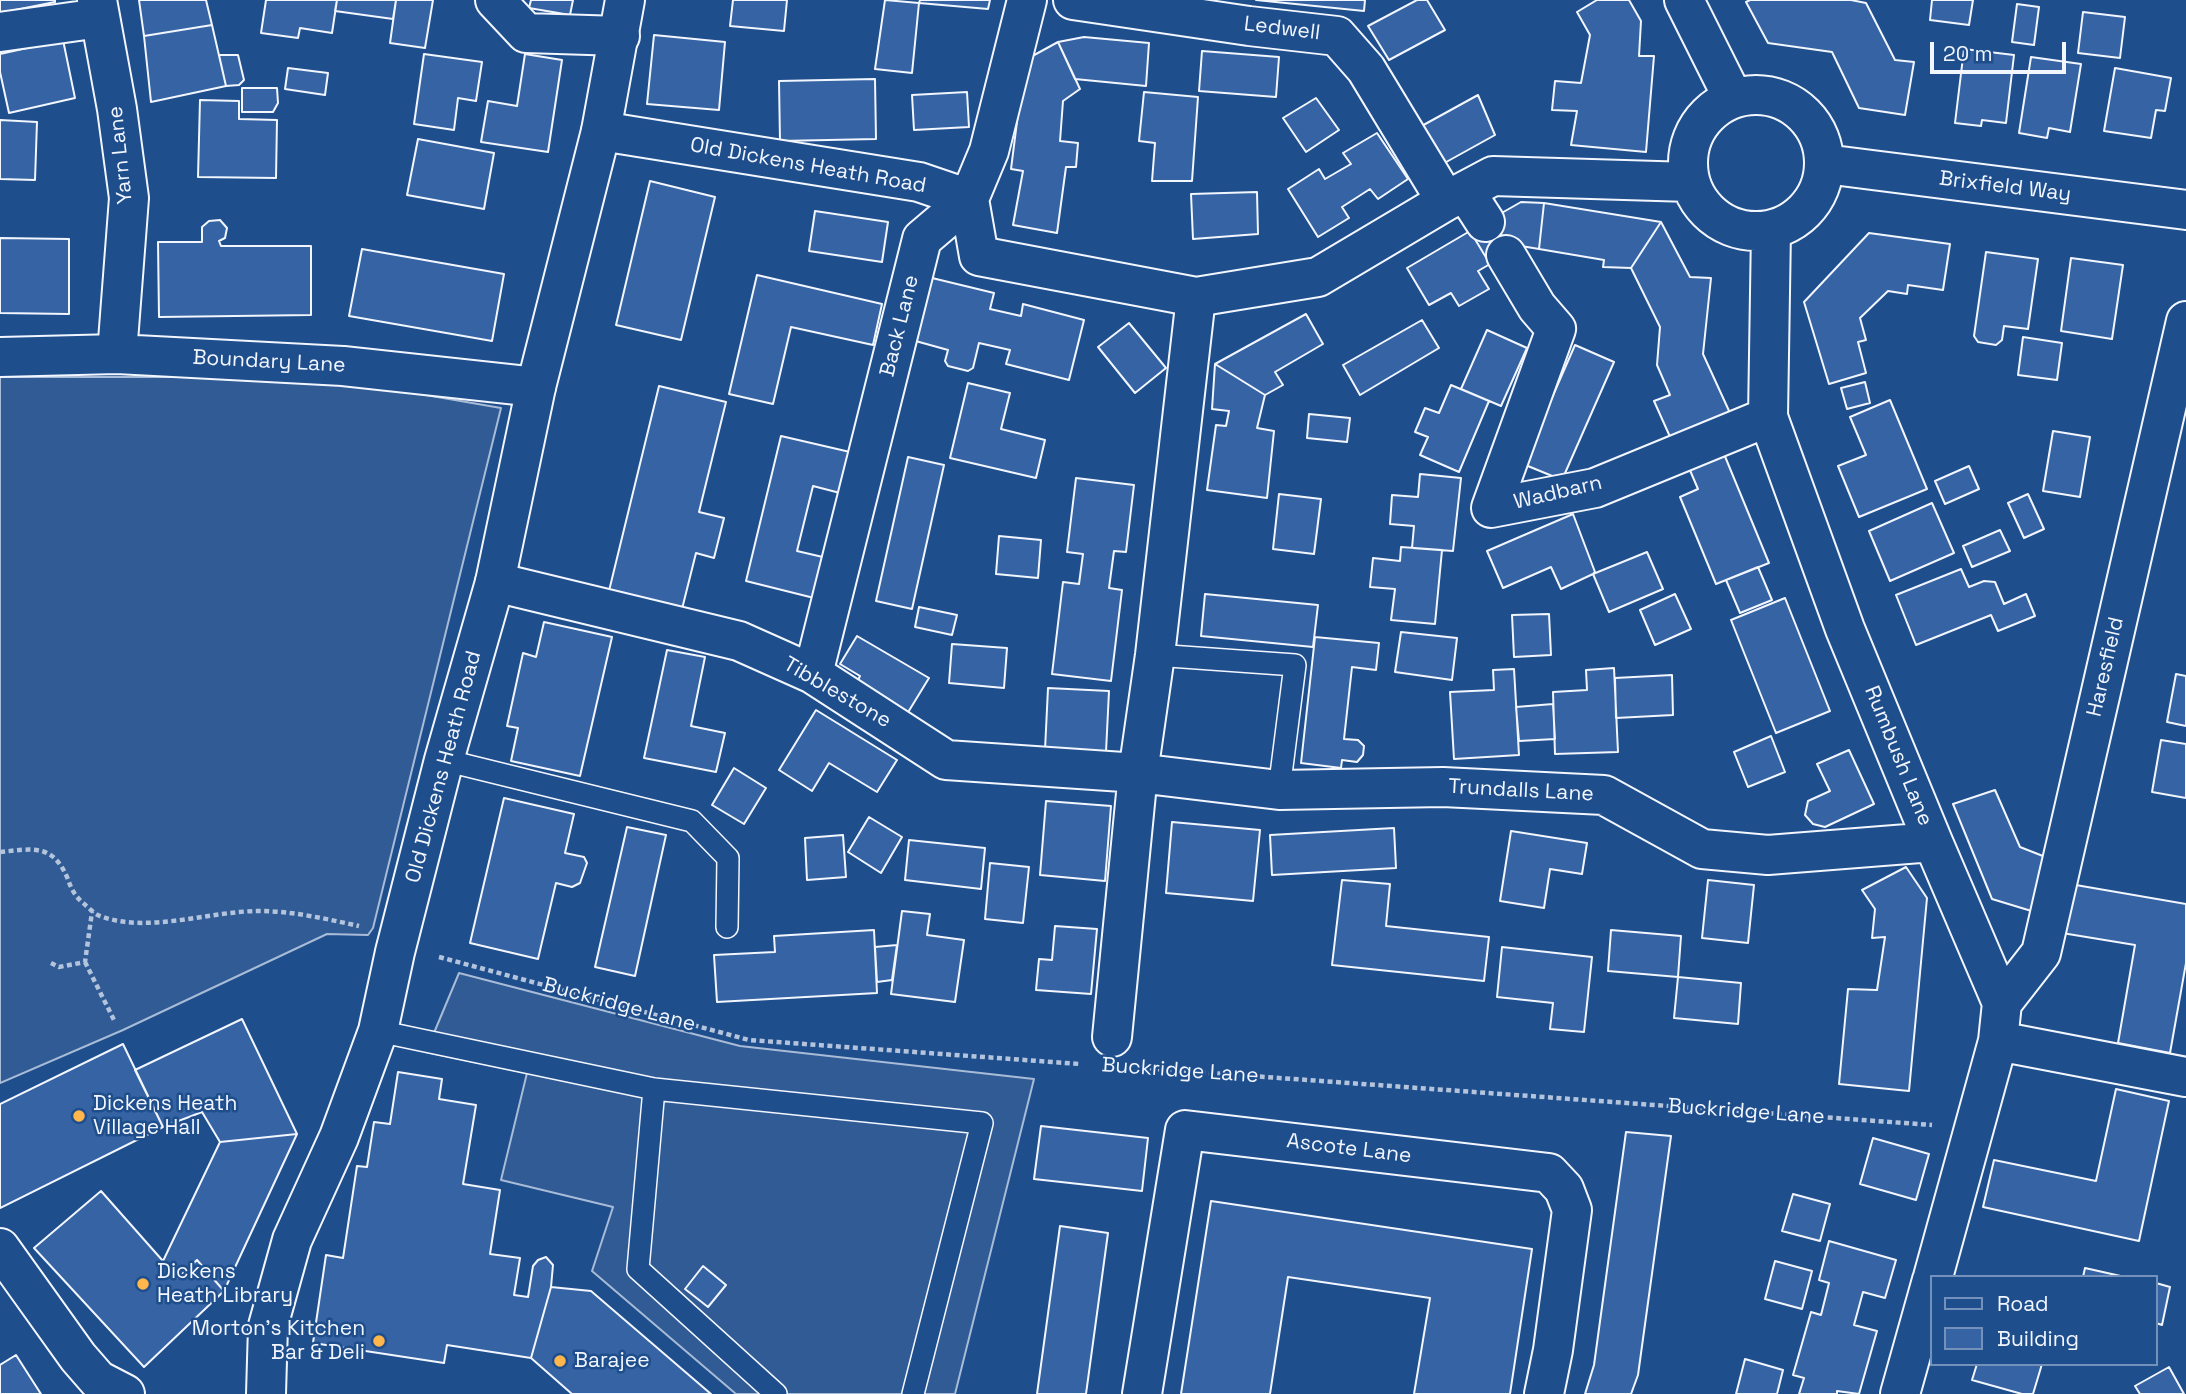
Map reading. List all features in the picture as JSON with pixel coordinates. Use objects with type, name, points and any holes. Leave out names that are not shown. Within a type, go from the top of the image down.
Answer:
[{"type":"street","points":[[495,0],[526,33],[623,18]]},
{"type":"street","name":"Back Lane","points":[[813,674],[922,239],[969,199],[989,151],[1027,0]]},
{"type":"street","name":"Ledwell","points":[[1073,0],[1337,36],[1366,69],[1465,205]]},
{"type":"street","points":[[1684,0],[1733,98]]},
{"type":"street","points":[[0,32],[99,9]]},
{"type":"street","name":"Yarn Lane","points":[[99,9],[117,109],[129,198],[117,354]]},
{"type":"street","name":"Old Dickens Heath Road","points":[[265,1394],[268,1326],[292,1240],[339,1137],[378,1031],[444,760],[495,582],[536,387],[601,131],[623,18]]},
{"type":"street","points":[[1755,94],[1777,97],[1796,107],[1812,122],[1822,142],[1825,164],[1821,186],[1809,206],[1792,221],[1771,230],[1750,231],[1730,226],[1712,216],[1699,200],[1690,182],[1687,161],[1691,141],[1700,122],[1715,108],[1733,98],[1755,94]]},
{"type":"street","name":"Old Dickens Heath Road","points":[[601,131],[919,182],[969,199]]},
{"type":"street","name":"Brixfield Way","points":[[1825,164],[2186,210]]},
{"type":"street","points":[[969,199],[979,256],[1196,297],[1318,277],[1465,205],[1493,176],[1690,182]]},
{"type":"street","name":"Rumbush Lane","points":[[1771,230],[1768,417],[1845,629],[2002,1003],[1998,1041],[1934,1275]]},
{"type":"street","name":"Wadbarn","points":[[1506,255],[1538,307],[1556,329],[1491,508],[1595,488],[1768,417]]},
{"type":"street","points":[[1112,1037],[1138,773],[1155,655],[1196,297]]},
{"type":"street","name":"Haresfield","points":[[2002,1003],[2041,953],[2186,321]]},
{"type":"street","name":"Boundary Lane","points":[[0,357],[117,354],[343,366],[536,387]]},
{"type":"street","name":"Tibblestone","points":[[495,582],[739,641],[813,674],[946,760],[1138,773]]},
{"type":"street","name":"Trundalls Lane","points":[[1138,773],[1279,790],[1443,787],[1604,795],[1702,849],[1768,855],[1933,842]]},
{"type":"street","points":[[1998,1041],[2186,1077]]},
{"type":"street","name":"Ascote Lane","points":[[1142,1394],[1185,1130],[1549,1173],[1564,1189],[1572,1210],[1553,1350],[1544,1394]]},
{"type":"street","points":[[0,1248],[78,1357],[98,1380],[125,1394]]},
{"type":"street","name":"Rumbush Lane","points":[[1900,1394],[1930,1289]]},
{"type":"lane","points":[[1155,655],[1295,665],[1279,790]]},
{"type":"lane","points":[[444,760],[692,821],[728,859],[727,927]]},
{"type":"lane","points":[[378,1031],[654,1089],[982,1123],[913,1394]]},
{"type":"lane","points":[[654,1089],[638,1269],[776,1394]]},
{"type":"path","points":[[0,852],[32,850],[49,853],[59,860],[75,896],[92,911],[85,962],[115,1022]]},
{"type":"path","name":"Buckridge Lane","points":[[92,911],[97,915],[132,922],[259,911],[322,918],[749,1040],[1082,1064]]},
{"type":"path","points":[[51,963],[58,967],[85,962]]},
{"type":"path","name":"Buckridge Lane","points":[[1138,1068],[1975,1129]]},
{"type":"shaded area","points":[[0,377],[246,377],[391,389],[501,408],[373,928],[368,935],[327,934],[123,1030],[0,1083]]},
{"type":"shaded area","points":[[459,973],[740,1046],[1034,1079],[955,1394],[736,1394],[592,1271],[613,1207],[501,1180],[527,1073],[426,1052]]},
{"type":"building","points":[[0,0],[55,0],[55,2],[0,13]]},
{"type":"building","points":[[139,0],[206,0],[212,25],[144,36]]},
{"type":"building","points":[[266,0],[337,0],[332,33],[300,28],[298,38],[261,33]]},
{"type":"building","points":[[337,0],[396,0],[393,19],[335,11]]},
{"type":"building","points":[[396,0],[433,0],[425,48],[390,43]]},
{"type":"building","points":[[531,0],[573,0],[570,15],[529,8]]},
{"type":"building","points":[[733,0],[787,0],[784,31],[730,26]]},
{"type":"building","points":[[885,0],[919,3],[912,73],[875,69]]},
{"type":"building","points":[[920,0],[990,0],[988,9],[919,3]]},
{"type":"building","points":[[1256,0],[1365,0],[1364,11]]},
{"type":"building","points":[[1417,0],[1427,0],[1445,30],[1389,60],[1368,26]]},
{"type":"building","points":[[1597,0],[1629,0],[1641,21],[1639,56],[1654,56],[1646,152],[1571,145],[1577,111],[1552,110],[1555,81],[1581,83],[1590,35],[1577,12]]},
{"type":"building","points":[[1851,0],[1866,3],[1895,60],[1914,62],[1905,115],[1859,108],[1832,52],[1768,43],[1746,2]]},
{"type":"building","points":[[1932,0],[1973,0],[1969,25],[1930,20]]},
{"type":"building","points":[[2017,4],[2039,7],[2034,45],[2012,42]]},
{"type":"building","points":[[2083,12],[2125,17],[2120,58],[2078,53]]},
{"type":"building","points":[[212,25],[226,86],[151,102],[144,36]]},
{"type":"building","points":[[654,35],[725,42],[719,110],[647,104]]},
{"type":"building","points":[[1084,37],[1149,43],[1146,86],[1075,79],[1058,42]]},
{"type":"building","points":[[63,40],[75,98],[9,113],[0,72],[0,54]]},
{"type":"building","points":[[1058,42],[1080,89],[1063,101],[1060,141],[1078,143],[1076,167],[1066,167],[1057,233],[1013,225],[1023,171],[1011,169],[1019,106],[1016,65]]},
{"type":"building","points":[[1964,49],[2014,55],[2006,123],[1982,120],[1981,126],[1955,123]]},
{"type":"building","points":[[1202,51],[1279,57],[1276,97],[1199,91]]},
{"type":"building","points":[[424,54],[482,62],[476,101],[458,98],[454,130],[414,124]]},
{"type":"building","points":[[525,54],[562,60],[548,152],[481,142],[488,101],[517,106]]},
{"type":"building","points":[[219,55],[238,55],[244,80],[239,85],[226,86]]},
{"type":"building","points":[[2031,57],[2081,64],[2070,132],[2049,128],[2047,138],[2019,133]]},
{"type":"building","points":[[288,68],[328,73],[325,95],[285,89]]},
{"type":"building","points":[[2115,68],[2171,78],[2165,111],[2156,110],[2151,138],[2104,131]]},
{"type":"building","points":[[875,79],[876,139],[780,141],[779,81]]},
{"type":"building","points":[[242,88],[277,88],[278,103],[273,112],[242,112]]},
{"type":"building","points":[[967,92],[969,127],[914,130],[912,95]]},
{"type":"building","points":[[1144,92],[1198,97],[1192,181],[1152,181],[1155,143],[1139,141]]},
{"type":"building","points":[[1478,95],[1495,135],[1439,166],[1418,128]]},
{"type":"building","points":[[1316,98],[1339,130],[1306,152],[1283,118]]},
{"type":"building","points":[[200,100],[239,101],[239,119],[277,120],[276,178],[198,177]]},
{"type":"building","points":[[0,120],[37,122],[35,180],[0,179]]},
{"type":"building","points":[[1377,133],[1408,179],[1378,199],[1370,189],[1342,207],[1349,218],[1318,237],[1288,189],[1319,169],[1325,179],[1351,164],[1343,153]]},
{"type":"building","points":[[418,139],[494,153],[484,209],[407,195]]},
{"type":"building","points":[[650,181],[715,197],[681,340],[616,325]]},
{"type":"building","points":[[1257,192],[1258,234],[1193,239],[1191,194]]},
{"type":"building","points":[[1521,202],[1544,203],[1539,249],[1521,246],[1490,264],[1470,231]]},
{"type":"building","points":[[1544,203],[1661,222],[1631,268],[1603,267],[1604,260],[1539,249]]},
{"type":"building","points":[[815,211],[888,222],[882,262],[809,251]]},
{"type":"building","points":[[220,220],[227,228],[225,238],[219,241],[221,246],[311,246],[311,315],[159,317],[158,242],[202,242],[202,227],[209,221]]},
{"type":"building","points":[[1661,222],[1690,277],[1711,278],[1703,354],[1730,413],[1671,439],[1654,401],[1670,395],[1657,365],[1660,327],[1631,268]]},
{"type":"building","points":[[1470,231],[1490,264],[1478,271],[1489,289],[1459,306],[1451,293],[1429,305],[1407,268]]},
{"type":"building","points":[[1869,233],[1950,244],[1943,290],[1908,285],[1907,294],[1888,291],[1860,318],[1866,340],[1858,342],[1866,373],[1829,384],[1804,302]]},
{"type":"building","points":[[0,238],[69,239],[69,314],[0,313]]},
{"type":"building","points":[[362,249],[504,274],[492,341],[349,316]]},
{"type":"building","points":[[1986,252],[2038,259],[2028,329],[2004,326],[2002,340],[1996,345],[1978,342],[1974,336]]},
{"type":"building","points":[[2071,258],[2123,265],[2112,339],[2061,331]]},
{"type":"building","points":[[757,275],[882,304],[873,345],[791,327],[773,404],[729,394]]},
{"type":"building","points":[[928,277],[994,293],[990,309],[1021,316],[1023,304],[1084,320],[1069,380],[1006,364],[1010,350],[979,343],[973,368],[968,371],[948,366],[945,361],[948,350],[912,340]]},
{"type":"building","points":[[1306,314],[1323,344],[1275,372],[1283,385],[1265,395],[1215,364]]},
{"type":"building","points":[[1422,320],[1439,348],[1360,395],[1343,365]]},
{"type":"building","points":[[1129,323],[1166,368],[1135,393],[1098,347]]},
{"type":"building","points":[[1487,330],[1527,348],[1501,406],[1461,389]]},
{"type":"building","points":[[2023,337],[2062,343],[2057,380],[2018,375]]},
{"type":"building","points":[[1575,345],[1614,362],[1562,480],[1523,464]]},
{"type":"building","points":[[1215,364],[1265,395],[1257,428],[1274,431],[1267,498],[1207,490],[1216,425],[1226,426],[1229,411],[1212,409]]},
{"type":"building","points":[[1865,382],[1870,403],[1847,409],[1841,388]]},
{"type":"building","points":[[968,383],[1010,393],[1001,429],[1045,440],[1036,478],[950,458]]},
{"type":"building","points":[[1451,385],[1489,401],[1459,472],[1420,455],[1428,437],[1415,432],[1425,408],[1439,413]]},
{"type":"building","points":[[659,386],[726,402],[699,512],[724,518],[714,558],[696,553],[681,613],[608,595]]},
{"type":"building","points":[[1890,400],[1927,489],[1859,517],[1838,466],[1866,455],[1850,417]]},
{"type":"building","points":[[1309,414],[1350,418],[1347,442],[1307,438]]},
{"type":"building","points":[[2053,431],[2090,437],[2080,497],[2043,491]]},
{"type":"building","points":[[781,436],[850,452],[840,493],[813,486],[797,551],[827,558],[818,599],[746,581]]},
{"type":"building","points":[[1724,454],[1769,563],[1716,584],[1680,497],[1698,489],[1689,468]]},
{"type":"building","points":[[908,457],[944,465],[912,609],[876,601]]},
{"type":"building","points":[[1969,466],[1979,489],[1945,504],[1935,481]]},
{"type":"building","points":[[1420,474],[1461,478],[1453,551],[1412,548],[1414,526],[1390,524],[1392,495],[1418,497]]},
{"type":"building","points":[[1076,478],[1134,485],[1126,552],[1114,551],[1109,588],[1122,590],[1111,681],[1052,674],[1063,582],[1079,584],[1083,554],[1067,552]]},
{"type":"building","points":[[1279,494],[1321,499],[1314,554],[1273,549]]},
{"type":"building","points":[[2028,494],[2044,529],[2024,538],[2008,503]]},
{"type":"building","points":[[1932,503],[1954,553],[1890,581],[1869,531]]},
{"type":"building","points":[[1573,514],[1595,572],[1561,589],[1551,567],[1503,588],[1487,551]]},
{"type":"building","points":[[2000,530],[2010,551],[1972,567],[1963,546]]},
{"type":"building","points":[[999,536],[1041,540],[1038,578],[996,574]]},
{"type":"building","points":[[1401,547],[1442,550],[1435,624],[1391,620],[1395,589],[1370,587],[1373,558],[1400,561]]},
{"type":"building","points":[[1647,552],[1663,589],[1609,612],[1593,574]]},
{"type":"building","points":[[1758,567],[1772,600],[1740,613],[1726,580]]},
{"type":"building","points":[[1961,569],[1969,587],[1984,581],[1995,582],[2004,604],[2026,594],[2035,616],[1998,631],[1991,615],[1916,645],[1896,595]]},
{"type":"building","points":[[1205,594],[1318,605],[1313,647],[1201,636]]},
{"type":"building","points":[[1675,594],[1691,629],[1655,645],[1640,610]]},
{"type":"building","points":[[1785,598],[1830,711],[1776,733],[1731,620]]},
{"type":"building","points":[[919,607],[957,615],[952,635],[915,627]]},
{"type":"building","points":[[1549,614],[1551,655],[1514,657],[1512,615]]},
{"type":"building","points":[[544,622],[612,637],[580,776],[511,761],[518,728],[507,726],[523,653],[536,657]]},
{"type":"building","points":[[1401,632],[1457,638],[1452,680],[1395,672]]},
{"type":"building","points":[[857,636],[929,678],[907,714],[856,684],[860,676],[840,664]]},
{"type":"building","points":[[1315,637],[1379,643],[1376,670],[1352,667],[1344,739],[1358,740],[1364,746],[1363,755],[1357,762],[1342,760],[1341,768],[1301,763]]},
{"type":"building","points":[[952,644],[1007,648],[1004,688],[949,683]]},
{"type":"building","points":[[667,650],[705,657],[691,726],[725,733],[716,772],[644,758]]},
{"type":"building","points":[[1614,668],[1618,752],[1555,754],[1553,692],[1587,690],[1586,670]]},
{"type":"building","points":[[1514,669],[1519,755],[1454,759],[1450,692],[1494,690],[1493,670]]},
{"type":"building","points":[[2176,674],[2186,676],[2186,726],[2167,722]]},
{"type":"building","points":[[1672,675],[1673,715],[1616,718],[1615,678]]},
{"type":"building","points":[[1048,688],[1109,691],[1106,752],[1045,750]]},
{"type":"building","points":[[1553,704],[1555,739],[1519,741],[1516,707]]},
{"type":"building","points":[[816,710],[897,760],[877,792],[829,763],[812,791],[779,770]]},
{"type":"building","points":[[1771,736],[1785,772],[1748,787],[1734,752]]},
{"type":"building","points":[[2161,740],[2186,744],[2186,798],[2152,792]]},
{"type":"building","points":[[1849,750],[1874,804],[1825,827],[1813,824],[1805,815],[1808,801],[1830,791],[1817,764]]},
{"type":"building","points":[[734,768],[766,788],[744,824],[712,805]]},
{"type":"building","points":[[1995,790],[2020,847],[2048,858],[2038,913],[1992,899],[1953,804]]},
{"type":"building","points":[[504,798],[574,814],[565,853],[584,857],[587,863],[580,883],[572,887],[556,883],[538,959],[470,943]]},
{"type":"building","points":[[1046,801],[1111,806],[1105,881],[1040,875]]},
{"type":"building","points":[[869,817],[902,837],[881,873],[848,852]]},
{"type":"building","points":[[1172,822],[1260,830],[1253,901],[1166,893]]},
{"type":"building","points":[[627,827],[666,835],[635,976],[595,967]]},
{"type":"building","points":[[1394,828],[1396,868],[1272,875],[1270,835]]},
{"type":"building","points":[[1511,831],[1587,843],[1582,874],[1550,869],[1544,908],[1500,901]]},
{"type":"building","points":[[843,835],[846,877],[807,880],[805,838]]},
{"type":"building","points":[[909,840],[985,848],[981,889],[905,880]]},
{"type":"building","points":[[990,863],[1029,867],[1023,923],[985,919]]},
{"type":"building","points":[[1906,867],[1927,898],[1909,1091],[1839,1084],[1848,989],[1877,990],[1885,937],[1872,938],[1875,909],[1862,890]]},
{"type":"building","points":[[1342,880],[1390,884],[1386,926],[1489,937],[1484,981],[1332,965]]},
{"type":"building","points":[[1708,880],[1754,885],[1748,943],[1702,938]]},
{"type":"building","points":[[2070,884],[2186,904],[2186,963],[2170,1053],[2118,1043],[2135,945],[2062,933]]},
{"type":"building","points":[[902,911],[930,914],[927,935],[964,940],[955,1002],[891,994]]},
{"type":"building","points":[[1055,926],[1097,929],[1091,994],[1036,990],[1039,959],[1052,960]]},
{"type":"building","points":[[874,930],[877,993],[717,1002],[714,955],[775,952],[774,936]]},
{"type":"building","points":[[1611,930],[1681,936],[1678,977],[1608,971]]},
{"type":"building","points":[[897,945],[892,980],[877,982],[875,947]]},
{"type":"building","points":[[1502,947],[1592,957],[1584,1032],[1550,1029],[1553,1003],[1497,997]]},
{"type":"building","points":[[1678,977],[1741,983],[1738,1024],[1674,1018]]},
{"type":"building","points":[[242,1019],[297,1134],[220,1142],[202,1112],[163,1127],[135,1070]]},
{"type":"building","name":"Dickens Heath Village Hall","points":[[123,1044],[163,1127],[0,1208],[0,1104]]},
{"type":"building","points":[[398,1072],[442,1079],[439,1099],[476,1105],[463,1184],[500,1190],[490,1254],[520,1258],[514,1295],[528,1297],[533,1266],[538,1260],[546,1257],[553,1265],[551,1287],[531,1358],[447,1345],[444,1363],[313,1343],[326,1255],[343,1258],[357,1166],[367,1167],[374,1122],[390,1124]]},
{"type":"building","points":[[2116,1089],[2169,1101],[2139,1241],[1983,1207],[1994,1160],[2096,1181]]},
{"type":"building","points":[[1041,1126],[1148,1138],[1142,1191],[1034,1179]]},
{"type":"building","points":[[1626,1132],[1671,1136],[1638,1375],[1631,1394],[1585,1394],[1594,1365]]},
{"type":"building","points":[[297,1134],[224,1291],[197,1260],[178,1278],[163,1261],[220,1142]]},
{"type":"building","points":[[1873,1138],[1929,1154],[1916,1200],[1860,1184]]},
{"type":"building","name":"Dickens Heath Library","points":[[101,1191],[178,1278],[197,1260],[224,1291],[144,1367],[34,1248]]},
{"type":"building","points":[[1793,1194],[1830,1204],[1820,1241],[1782,1231]]},
{"type":"building","points":[[1211,1201],[1532,1249],[1510,1394],[1414,1394],[1430,1298],[1288,1277],[1270,1394],[1181,1394]]},
{"type":"building","points":[[1060,1226],[1108,1233],[1086,1394],[1037,1394]]},
{"type":"building","points":[[1829,1241],[1896,1260],[1885,1298],[1863,1292],[1854,1325],[1877,1331],[1859,1394],[1837,1391],[1837,1394],[1799,1394],[1804,1378],[1793,1375],[1811,1312],[1821,1315],[1829,1283],[1819,1280]]},
{"type":"building","points":[[1775,1261],[1812,1271],[1802,1309],[1765,1299]]},
{"type":"building","points":[[703,1266],[726,1285],[708,1307],[685,1289]]},
{"type":"building","points":[[2085,1268],[2116,1275],[2083,1275]]},
{"type":"building","points":[[2158,1284],[2170,1287],[2162,1325],[2158,1324]]},
{"type":"building","points":[[551,1287],[591,1291],[711,1394],[572,1394],[531,1358]]},
{"type":"building","points":[[16,1355],[41,1394],[0,1394],[0,1365]]},
{"type":"building","points":[[1745,1359],[1783,1370],[1777,1394],[1736,1394]]},
{"type":"building","points":[[1976,1366],[2041,1366],[2033,1394],[2022,1394],[1972,1380]]},
{"type":"building","points":[[2169,1367],[2184,1394],[2140,1394],[2135,1386]]},
{"type":"place","name":"Dickens Heath Village Hall","points":[[79,1116]]},
{"type":"place","name":"Dickens Heath Library","points":[[143,1284]]},
{"type":"place","name":"Morton's Kitchen Bar & Deli","points":[[379,1341]]},
{"type":"place","name":"Barajee","points":[[560,1361]]}]
